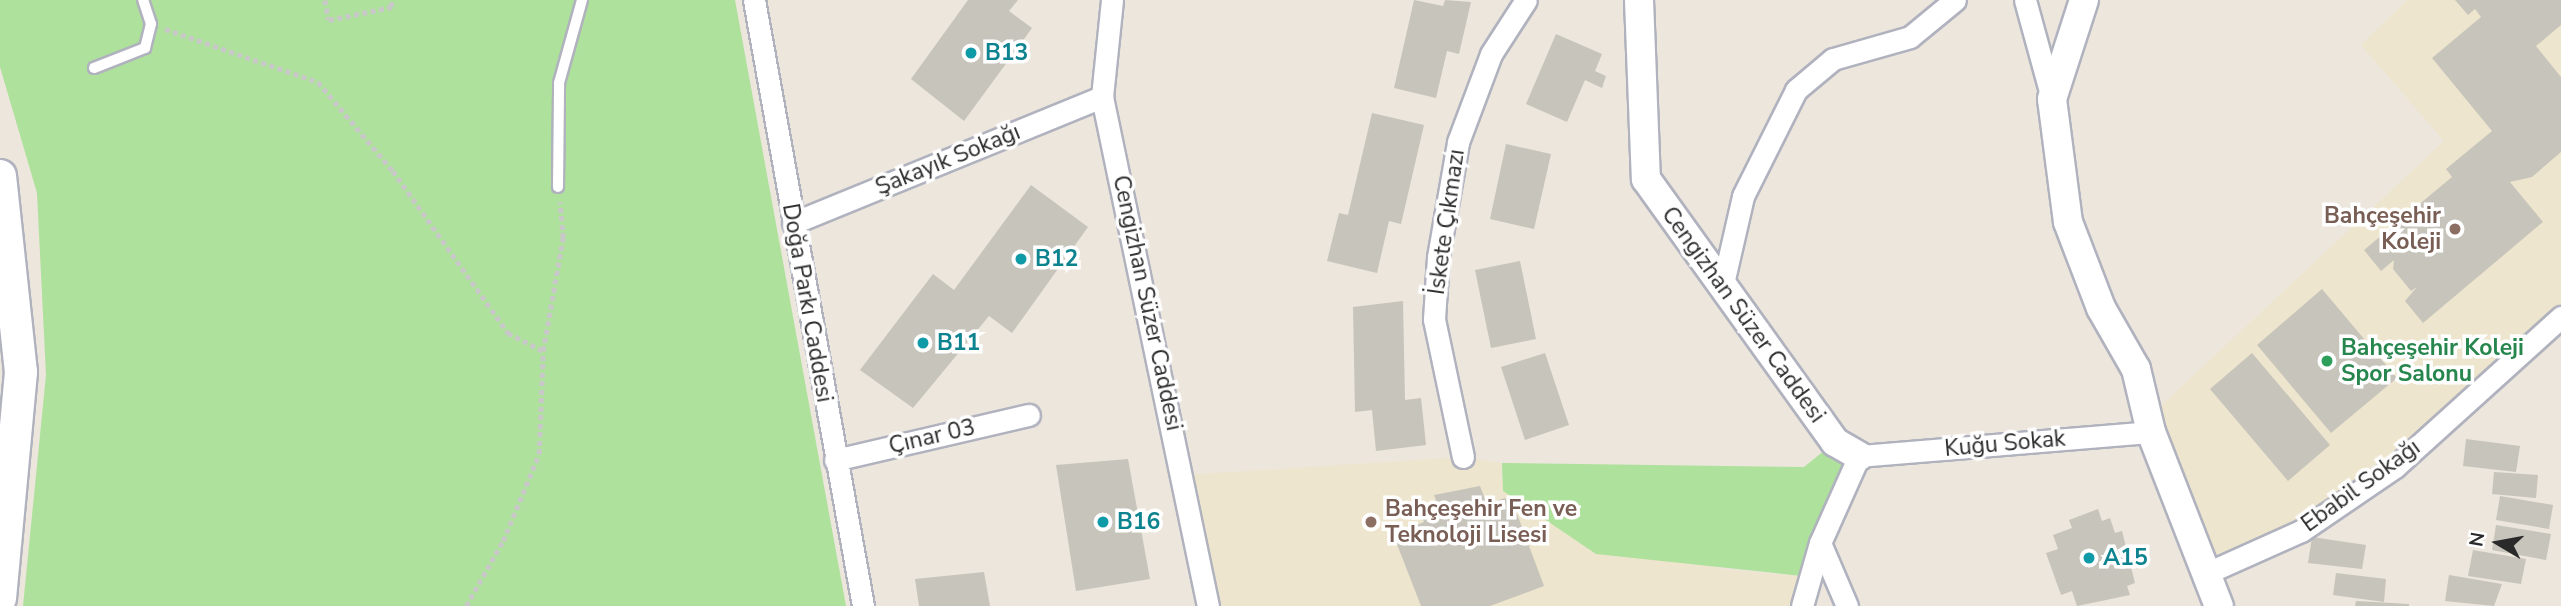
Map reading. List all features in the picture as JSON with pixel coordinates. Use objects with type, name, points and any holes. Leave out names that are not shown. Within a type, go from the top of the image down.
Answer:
[{"type":"main road","points":[[0,176],[20,372],[0,598]]},
{"type":"street","name":"Doğa Parkı Caddesi","points":[[754,0],[863,606]]},
{"type":"street","name":"Cengizhan Süzer Caddesi","points":[[1112,0],[1102,97],[1208,606]]},
{"type":"street","name":"İskete Çıkmazı","points":[[1463,457],[1434,319],[1438,257],[1458,142],[1491,54],[1526,0]]},
{"type":"street","name":"Cengizhan Süzer Caddesi","points":[[1639,0],[1646,179],[1835,442],[1859,456]]},
{"type":"street","points":[[1722,288],[1743,196],[1796,90],[1833,59],[1910,37],[1955,0]]},
{"type":"street","points":[[2025,0],[2052,99],[2068,222],[2101,308],[2136,369],[2151,432],[2219,606]]},
{"type":"street","points":[[2052,99],[2084,0]]},
{"type":"street","name":"Şakayık Sokağı","points":[[793,223],[1102,97]]},
{"type":"street","name":"Ebabil Sokağı","points":[[2207,573],[2301,531],[2396,467],[2561,317]]},
{"type":"street","name":"Çınar 03","points":[[835,460],[1029,415]]},
{"type":"street","name":"Kuğu Sokak","points":[[1859,456],[2151,432]]},
{"type":"street","points":[[1802,606],[1820,543],[1859,456]]},
{"type":"street","points":[[1820,543],[1847,606]]},
{"type":"lane","points":[[94,68],[145,48],[151,24],[143,0]]},
{"type":"lane","points":[[558,187],[559,83],[582,0]]},
{"type":"path","points":[[325,0],[329,20],[392,7],[390,0]]},
{"type":"path","points":[[151,24],[318,82],[393,172],[508,333],[543,351]]},
{"type":"path","points":[[466,606],[503,541],[539,454],[543,351],[563,238],[558,187]]},
{"type":"shaded area","name":"Bahçeşehir Koleji","points":[[2407,0],[2561,0],[2561,317],[2395,467],[2207,573],[2151,415],[2444,141],[2361,45]]},
{"type":"shaded area","name":"Bahçeşehir Fen ve Teknoloji Lisesi","points":[[1463,457],[1502,463],[1503,491],[1722,569],[1812,577],[1802,606],[1208,606],[1183,475]]},
{"type":"green space","points":[[0,0],[735,0],[846,606],[23,606],[46,375],[37,193],[0,67]]},
{"type":"green space","points":[[1835,442],[1859,456],[1812,577],[1596,554],[1503,491],[1502,463],[1804,467]]},
{"type":"building","name":"B13","points":[[968,0],[1018,0],[1009,11],[1032,28],[964,121],[911,79]]},
{"type":"building","points":[[1414,0],[1443,6],[1445,0],[1471,2],[1459,54],[1447,51],[1436,98],[1394,88]]},
{"type":"building","name":"Bahçeşehir Koleji","points":[[2455,0],[2561,0],[2561,25],[2536,46],[2561,77],[2561,152],[2532,177],[2510,182],[2543,222],[2423,323],[2405,301],[2417,287],[2411,291],[2393,269],[2394,260],[2381,271],[2364,250],[2452,177],[2446,169],[2492,131],[2432,58],[2481,17],[2475,9],[2468,15]]},
{"type":"building","points":[[1556,34],[1602,54],[1595,71],[1606,76],[1602,88],[1585,80],[1567,122],[1526,104]]},
{"type":"building","points":[[1372,113],[1424,125],[1401,224],[1389,221],[1377,273],[1327,261],[1339,213],[1348,215]]},
{"type":"building","points":[[1506,144],[1551,154],[1534,229],[1490,219]]},
{"type":"building","points":[[1031,185],[1088,227],[1012,333],[989,316],[913,408],[860,370],[933,274],[954,290]]},
{"type":"building","points":[[1520,261],[1536,339],[1491,348],[1475,270]]},
{"type":"building","name":"Bahçeşehir Koleji Spor Salonu","points":[[2322,289],[2397,378],[2331,433],[2257,345]]},
{"type":"building","points":[[1403,301],[1405,400],[1421,398],[1426,445],[1376,451],[1372,410],[1355,412],[1353,307]]},
{"type":"building","points":[[1545,353],[1569,425],[1525,440],[1501,367]]},
{"type":"building","points":[[2252,353],[2330,445],[2288,481],[2210,389]]},
{"type":"building","points":[[2466,439],[2520,446],[2516,472],[2463,466]]},
{"type":"building","name":"B16","points":[[1128,459],[1150,579],[1076,591],[1056,465]]},
{"type":"building","points":[[2494,472],[2538,475],[2536,498],[2492,494]]},
{"type":"building","name":"Bahçeşehir Fen ve Teknoloji Lisesi","points":[[1480,486],[1487,504],[1505,498],[1516,511],[1544,586],[1490,606],[1421,606],[1393,534],[1424,522],[1418,507],[1436,500],[1434,495]]},
{"type":"building","points":[[2500,496],[2553,505],[2549,529],[2496,520]]},
{"type":"building","name":"A15","points":[[2098,509],[2102,521],[2110,518],[2115,533],[2122,531],[2135,583],[2127,586],[2130,595],[2077,606],[2072,591],[2061,595],[2046,553],[2058,549],[2053,535],[2072,528],[2069,520]]},
{"type":"building","points":[[2496,525],[2551,534],[2546,560],[2492,550]]},
{"type":"building","points":[[2312,537],[2366,545],[2362,569],[2308,563]]},
{"type":"building","points":[[2473,550],[2526,559],[2521,584],[2468,576]]},
{"type":"building","points":[[984,572],[990,606],[919,606],[915,579]]},
{"type":"building","points":[[2336,573],[2386,579],[2384,602],[2333,595]]},
{"type":"building","points":[[2449,575],[2502,584],[2494,606],[2445,601]]},
{"type":"building","points":[[2356,601],[2409,604],[2409,606],[2355,606]]},
{"type":"place","name":"B13","points":[[971,53]]},
{"type":"place","name":"Bahçeşehir Koleji","points":[[2455,229]]},
{"type":"place","name":"B12","points":[[1021,259]]},
{"type":"place","name":"B11","points":[[923,343]]},
{"type":"place","name":"Bahçeşehir Koleji Spor Salonu","points":[[2327,361]]},
{"type":"place","name":"B16","points":[[1103,522]]},
{"type":"place","name":"Bahçeşehir Fen ve Teknoloji Lisesi","points":[[1371,522]]},
{"type":"place","name":"A15","points":[[2089,558]]}]
